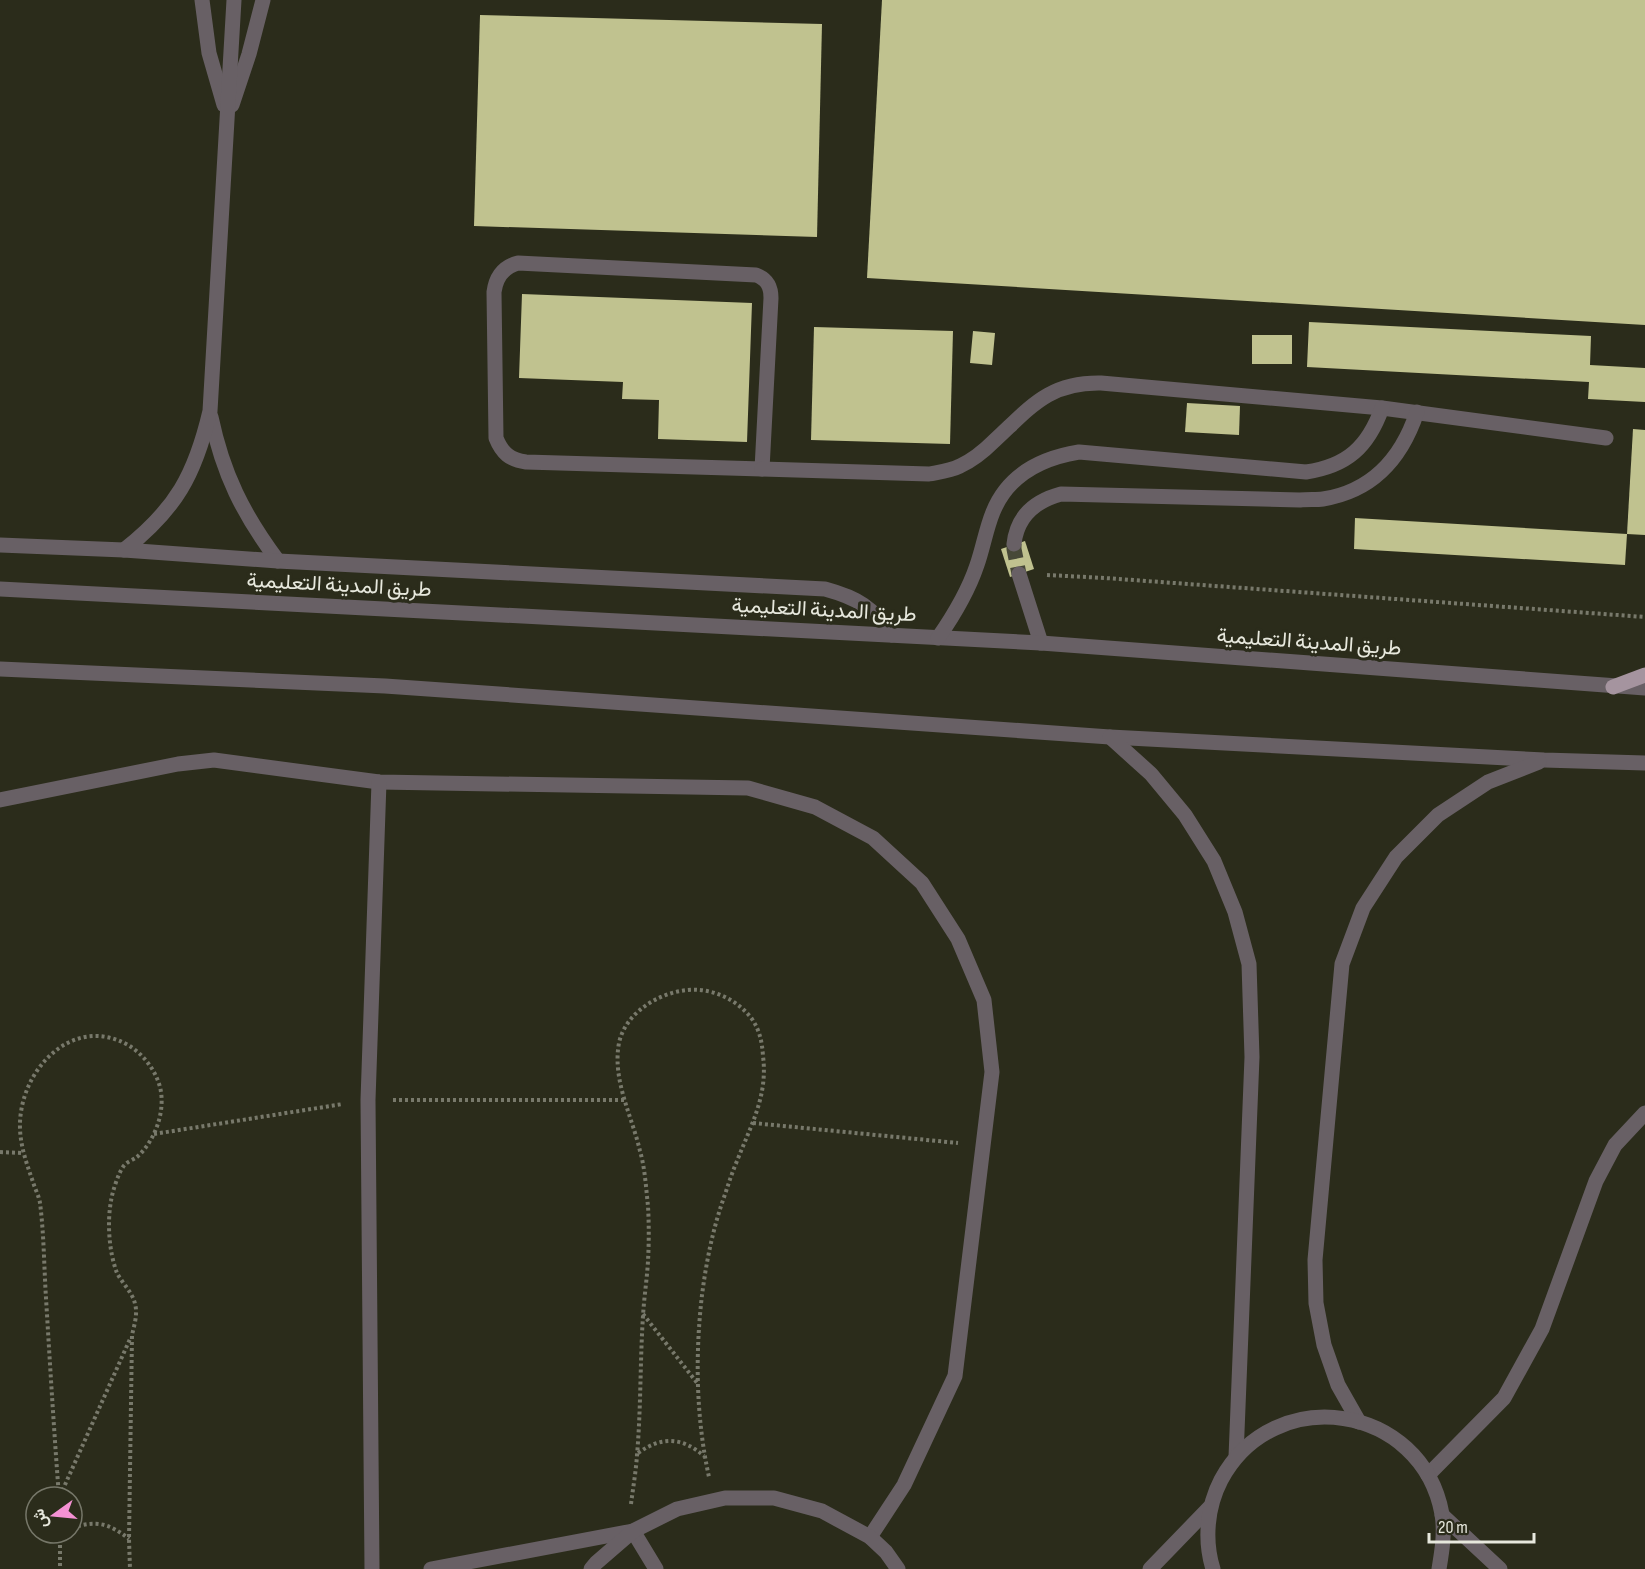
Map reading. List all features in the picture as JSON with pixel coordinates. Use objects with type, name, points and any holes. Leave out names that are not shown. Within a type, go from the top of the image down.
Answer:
[{"type":"main road","points":[[1613,687],[1645,675]]},
{"type":"street","points":[[202,0],[209,52],[227,116]]},
{"type":"street","points":[[124,550],[146,533],[181,490],[194,465],[210,411],[234,0]]},
{"type":"street","points":[[227,116],[246,65],[263,0]]},
{"type":"street","points":[[762,468],[771,298],[771,290],[763,278],[756,275],[526,263],[510,265],[499,276],[494,292],[496,438],[504,453],[526,462],[929,474],[944,472],[972,460],[1045,396],[1067,386],[1084,383],[1382,408],[1606,438]]},
{"type":"street","points":[[938,638],[954,615],[967,590],[978,563],[993,510],[1002,494],[1014,480],[1044,460],[1079,452],[1306,472],[1323,470],[1340,463],[1356,452],[1368,439],[1382,408]]},
{"type":"street","points":[[210,411],[217,444],[230,483],[258,534],[278,561]]},
{"type":"street","points":[[1014,544],[1019,524],[1026,513],[1036,504],[1061,494],[1300,500],[1323,499],[1346,493],[1367,483],[1400,451],[1411,431],[1417,412]]},
{"type":"street","points":[[0,545],[825,589],[846,595],[864,604],[880,618],[892,635]]},
{"type":"street","points":[[1019,574],[1041,643]]},
{"type":"street","name":"طريق المدينة التعليمية","points":[[0,589],[1041,643],[1645,688]]},
{"type":"street","points":[[0,669],[386,686],[1110,737],[1645,764]]},
{"type":"street","points":[[1110,737],[1151,774],[1185,815],[1214,861],[1235,912],[1249,964],[1252,1057],[1236,1457]]},
{"type":"street","points":[[0,800],[178,764],[214,760],[379,782],[748,788],[814,807],[873,838],[922,883],[958,939],[984,1000],[992,1072],[955,1376],[904,1485],[870,1537]]},
{"type":"street","points":[[1359,1422],[1338,1385],[1327,1355],[1316,1303],[1315,1260],[1342,964],[1363,908],[1396,857],[1438,815],[1488,782],[1544,760]]},
{"type":"street","points":[[372,1569],[368,1100],[379,782]]},
{"type":"street","points":[[1428,1475],[1504,1398],[1542,1329],[1596,1180],[1615,1145],[1645,1113]]},
{"type":"street","points":[[1213,1569],[1208,1533],[1210,1507],[1216,1489],[1236,1457],[1266,1432],[1284,1424],[1321,1416],[1359,1422],[1380,1430],[1398,1442],[1428,1475],[1442,1515],[1444,1543],[1439,1569]]},
{"type":"street","points":[[431,1569],[630,1531],[677,1509],[714,1500],[774,1498],[822,1511],[870,1537],[886,1552],[898,1569]]},
{"type":"street","points":[[1150,1569],[1210,1507]]},
{"type":"street","points":[[1442,1515],[1500,1569]]},
{"type":"street","points":[[591,1569],[630,1531]]},
{"type":"street","points":[[630,1531],[656,1569]]},
{"type":"path","points":[[1019,574],[1645,617]]},
{"type":"path","points":[[630,1531],[637,1453],[643,1314],[648,1260],[648,1207],[641,1153],[616,1061],[620,1039],[630,1020],[645,1005],[681,991],[700,990],[717,994],[733,1002],[747,1013],[758,1028],[765,1066],[760,1105],[735,1164],[721,1206],[702,1294],[698,1383],[700,1419],[714,1500]]},
{"type":"path","points":[[58,1485],[40,1202],[23,1153],[20,1132],[21,1110],[27,1090],[37,1070],[50,1054],[76,1039],[92,1036],[107,1037],[121,1041],[135,1049],[146,1060],[160,1087],[162,1102],[154,1134],[141,1152],[123,1166],[111,1200],[109,1236],[117,1272],[135,1304],[132,1335],[130,1569]]},
{"type":"path","points":[[154,1134],[368,1100],[626,1100]]},
{"type":"path","points":[[753,1123],[982,1146]]},
{"type":"path","points":[[0,1152],[23,1153]]},
{"type":"path","points":[[643,1314],[698,1383]]},
{"type":"path","points":[[64,1485],[132,1335]]},
{"type":"path","points":[[637,1453],[650,1445],[664,1441],[679,1441],[693,1447],[705,1457]]},
{"type":"path","points":[[84,1524],[103,1524],[117,1529],[129,1539]]},
{"type":"path","points":[[60,1569],[61,1545]]},
{"type":"building","points":[[882,0],[1645,0],[1645,325],[867,278]]},
{"type":"building","points":[[480,15],[822,24],[817,237],[474,226]]},
{"type":"building","points":[[522,294],[752,303],[747,442],[658,439],[659,400],[622,399],[623,382],[519,378]]},
{"type":"building","points":[[1309,322],[1591,336],[1590,365],[1645,368],[1645,402],[1588,399],[1589,382],[1307,367]]},
{"type":"building","points":[[814,327],[953,331],[950,444],[811,440]]},
{"type":"building","points":[[973,331],[995,333],[992,365],[970,363]]},
{"type":"building","points":[[1252,335],[1292,335],[1292,364],[1252,364]]},
{"type":"building","points":[[1187,403],[1240,406],[1239,435],[1185,432]]},
{"type":"building","points":[[1633,429],[1645,430],[1645,535],[1627,534]]},
{"type":"building","points":[[1355,518],[1627,534],[1625,565],[1354,549]]},
{"type":"building","points":[[1025,541],[1034,569],[1010,577],[1001,549]]},
{"type":"tunnel","points":[[1014,544],[1019,574]]}]
